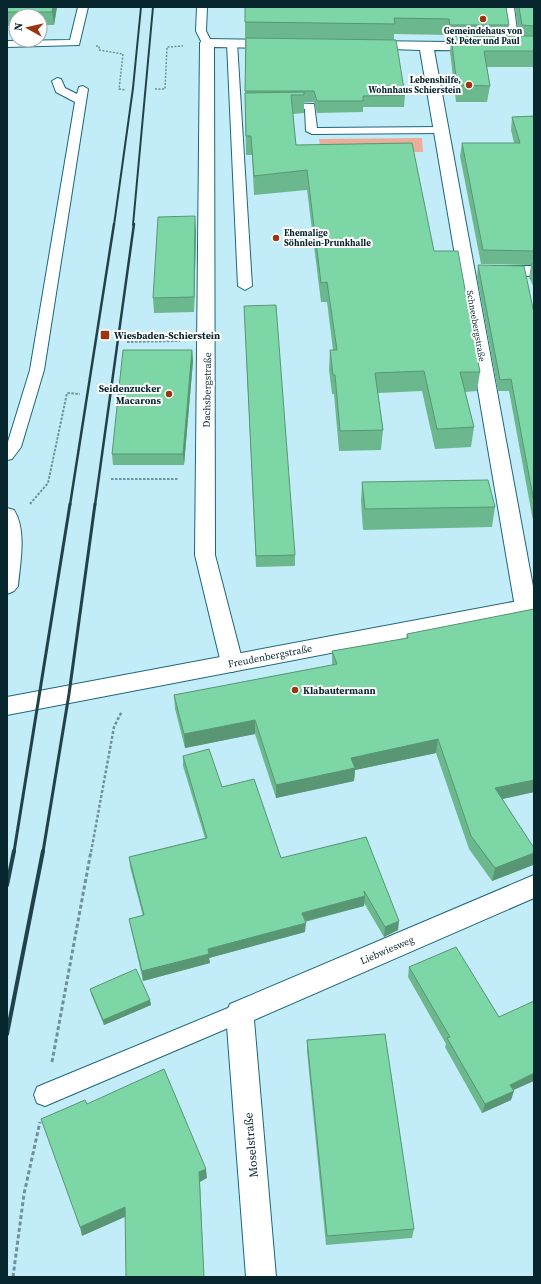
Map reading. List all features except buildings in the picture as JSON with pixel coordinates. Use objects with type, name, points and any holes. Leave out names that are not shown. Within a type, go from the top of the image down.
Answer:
[{"type":"street","points":[[207,43],[288,44]]},
{"type":"street","name":"Dachsbergstraße","points":[[207,43],[205,555],[232,663]]},
{"type":"street","points":[[352,45],[534,47]]},
{"type":"street","name":"Schneebergstraße","points":[[426,46],[466,270],[530,606]]},
{"type":"street","points":[[466,270],[534,271]]},
{"type":"street","points":[[7,586],[11,553],[9,521]]},
{"type":"street","name":"Freudenbergstraße","points":[[7,706],[530,606]]},
{"type":"street","name":"Liebwiesweg","points":[[240,1013],[534,886]]},
{"type":"street","name":"Moselstraße","points":[[240,1013],[261,1277]]},
{"type":"lane","points":[[7,44],[75,43],[83,7]]},
{"type":"lane","points":[[202,7],[201,31],[207,43]]},
{"type":"lane","points":[[509,7],[514,47]]},
{"type":"lane","points":[[232,43],[240,107],[246,286]]},
{"type":"lane","points":[[7,455],[14,447],[37,370],[82,94],[60,90],[57,81]]},
{"type":"lane","points":[[273,106],[310,106],[312,131],[441,130]]},
{"type":"lane","points":[[45,1095],[240,1013]]},
{"type":"path","points":[[99,46],[99,50],[102,52],[123,54],[119,90],[126,90]]},
{"type":"path","points":[[155,89],[165,89],[167,47],[183,46]]},
{"type":"path","points":[[127,342],[207,340]]},
{"type":"path","points":[[9,521],[48,483],[67,393],[80,394]]},
{"type":"path","points":[[111,479],[206,479]]},
{"type":"path","points":[[13,1277],[24,1194],[45,1095],[114,727],[139,681]]},
{"type":"shaded area","points":[[422,138],[423,152],[321,153],[319,139]]},
{"type":"railway","points":[[114,225],[133,88],[141,7]]},
{"type":"railway","points":[[133,225],[153,7]]},
{"type":"railway","points":[[70,505],[114,224]]},
{"type":"railway","points":[[95,505],[134,224]]},
{"type":"railway","points":[[14,852],[70,504]]},
{"type":"railway","points":[[43,852],[69,694],[95,504]]},
{"type":"railway","points":[[7,885],[14,851]]},
{"type":"railway","points":[[7,1034],[43,851]]},
{"type":"place","name":"Gemeindehaus von St. Peter und Paul","points":[[483,19]]},
{"type":"place","name":"Lebenshilfe, Wohnhaus Schierstein","points":[[469,85]]},
{"type":"place","name":"Ehemalige Söhnlein-Prunkhalle","points":[[276,238]]},
{"type":"place","name":"Wiesbaden-Schierstein","points":[[105,335]]},
{"type":"place","name":"Seidenzucker Macarons","points":[[169,394]]},
{"type":"place","name":"Klabautermann","points":[[295,690]]}]
